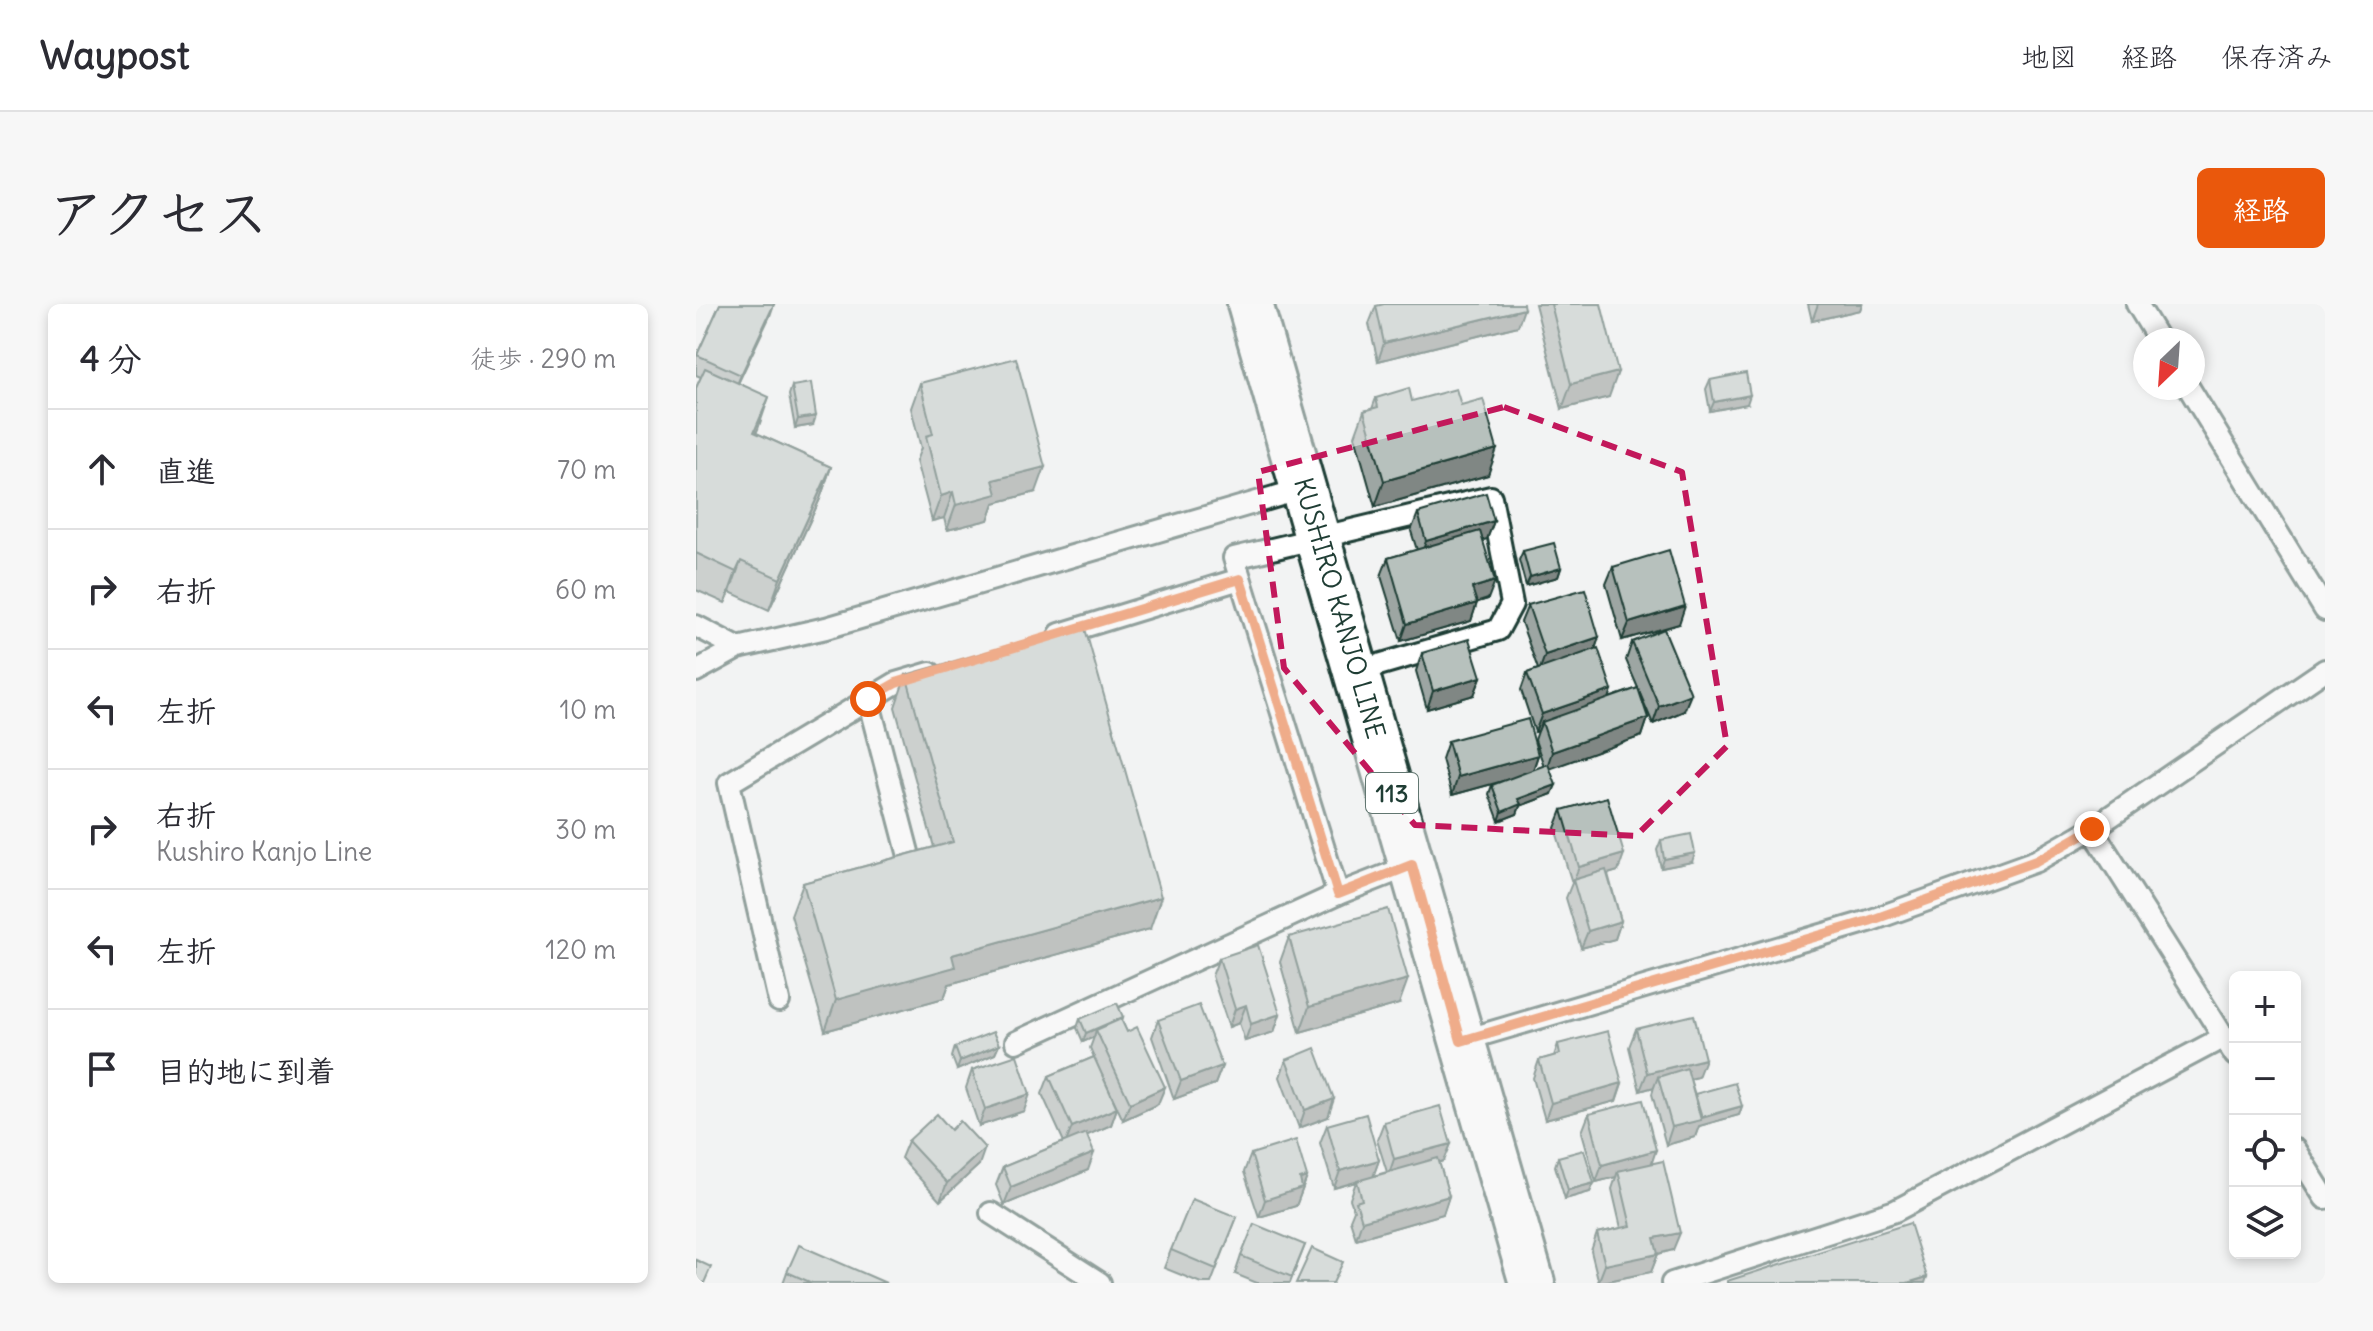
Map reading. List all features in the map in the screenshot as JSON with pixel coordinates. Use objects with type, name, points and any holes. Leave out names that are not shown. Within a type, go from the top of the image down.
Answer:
[{"type":"main road","name":"KUSHIRO KANJO LINE","points":[[1250,304],[1532,1283]]},
{"type":"lane","points":[[2137,304],[2152,328]]},
{"type":"lane","points":[[2196,400],[2325,610]]},
{"type":"lane","points":[[696,671],[738,648],[826,628],[1305,488]]},
{"type":"lane","points":[[1338,894],[1234,558],[1491,497],[1512,604],[1498,630],[1358,671]]},
{"type":"lane","points":[[1042,639],[1240,579]]},
{"type":"lane","points":[[696,626],[738,648]]},
{"type":"lane","points":[[779,1001],[729,783],[896,683],[955,665]]},
{"type":"lane","points":[[1461,1041],[1869,921],[2036,861],[2092,829],[2325,670]]},
{"type":"lane","points":[[868,699],[910,860]]},
{"type":"lane","points":[[2092,829],[2229,1045]]},
{"type":"lane","points":[[1016,1042],[1338,894],[1412,865]]},
{"type":"lane","points":[[1672,1283],[1895,1211],[2224,1037]]},
{"type":"lane","points":[[2301,1160],[2325,1198]]},
{"type":"lane","points":[[991,1213],[1100,1283]]},
{"type":"highlighted area","points":[[1504,407],[1682,472],[1727,746],[1636,836],[1415,825],[1284,668],[1258,472]]},
{"type":"building","points":[[720,304],[774,304],[741,375],[697,355]]},
{"type":"building","points":[[1523,304],[1524,309],[1384,343],[1376,306]]},
{"type":"building","points":[[1551,304],[1601,304],[1618,372],[1571,384]]},
{"type":"building","points":[[1016,358],[1045,467],[993,480],[997,494],[956,505],[953,492],[941,496],[926,436],[933,434],[920,383]]},
{"type":"building","points":[[705,368],[769,397],[754,432],[831,467],[780,579],[741,561],[736,572],[696,553],[696,388]]},
{"type":"building","points":[[1746,373],[1750,395],[1714,402],[1710,380]]},
{"type":"building","points":[[811,383],[816,416],[798,419],[792,386]]},
{"type":"building","points":[[1409,388],[1412,401],[1456,389],[1461,405],[1483,399],[1497,449],[1384,481],[1364,411],[1378,407],[1376,398]]},
{"type":"building","points":[[1486,493],[1494,521],[1426,541],[1418,513]]},
{"type":"building","points":[[1480,531],[1495,581],[1472,588],[1477,603],[1407,624],[1388,558]]},
{"type":"building","points":[[1554,543],[1561,568],[1530,577],[1523,551]]},
{"type":"building","points":[[1669,550],[1685,606],[1629,623],[1613,567]]},
{"type":"building","points":[[1585,589],[1599,637],[1545,655],[1528,605]]},
{"type":"building","points":[[1084,625],[1161,897],[952,955],[955,967],[836,1000],[803,883],[953,842],[906,675]]},
{"type":"building","points":[[1664,629],[1691,694],[1659,706],[1632,642]]},
{"type":"building","points":[[1469,639],[1481,677],[1433,691],[1422,653]]},
{"type":"building","points":[[1598,648],[1612,690],[1542,714],[1527,673]]},
{"type":"building","points":[[1638,688],[1648,718],[1552,752],[1542,722]]},
{"type":"building","points":[[1528,719],[1538,755],[1458,777],[1448,741]]},
{"type":"building","points":[[1548,764],[1556,785],[1518,799],[1521,804],[1502,812],[1492,785]]},
{"type":"building","points":[[1607,797],[1624,854],[1579,867],[1562,810]]},
{"type":"building","points":[[1691,834],[1695,853],[1664,859],[1661,840]]},
{"type":"building","points":[[1606,870],[1621,921],[1588,931],[1573,880]]},
{"type":"building","points":[[1388,909],[1408,979],[1309,1007],[1289,937]]},
{"type":"building","points":[[1258,945],[1280,1014],[1251,1024],[1246,1005],[1235,1009],[1219,958]]},
{"type":"building","points":[[1117,1003],[1123,1017],[1086,1033],[1080,1019]]},
{"type":"building","points":[[1199,1005],[1222,1066],[1181,1081],[1158,1020]]},
{"type":"building","points":[[1694,1015],[1705,1059],[1647,1073],[1636,1029]]},
{"type":"building","points":[[1121,1019],[1127,1032],[1137,1027],[1165,1087],[1130,1103],[1096,1030]]},
{"type":"building","points":[[1608,1031],[1622,1083],[1551,1103],[1539,1060],[1560,1054],[1558,1044]]},
{"type":"building","points":[[993,1032],[999,1045],[960,1061],[955,1047]]},
{"type":"building","points":[[1315,1048],[1334,1099],[1305,1110],[1286,1060]]},
{"type":"building","points":[[1017,1055],[1030,1094],[985,1109],[972,1070]]},
{"type":"building","points":[[1094,1057],[1117,1108],[1072,1127],[1049,1076]]},
{"type":"building","points":[[1687,1068],[1701,1120],[1672,1127],[1658,1077]]},
{"type":"building","points":[[1735,1083],[1742,1106],[1702,1117],[1695,1094]]},
{"type":"building","points":[[1643,1100],[1656,1150],[1602,1165],[1589,1114]]},
{"type":"building","points":[[1440,1106],[1451,1144],[1394,1159],[1384,1122]]},
{"type":"building","points":[[937,1114],[951,1130],[960,1121],[985,1148],[947,1183],[908,1141]]},
{"type":"building","points":[[1366,1114],[1379,1160],[1340,1171],[1327,1125]]},
{"type":"building","points":[[1086,1133],[1094,1153],[1011,1187],[1003,1167]]},
{"type":"building","points":[[1296,1140],[1307,1177],[1300,1179],[1302,1188],[1265,1200],[1251,1154]]},
{"type":"building","points":[[1584,1150],[1594,1183],[1568,1190],[1558,1157]]},
{"type":"building","points":[[1438,1158],[1449,1196],[1362,1221],[1356,1202],[1362,1200],[1357,1181]]},
{"type":"building","points":[[1663,1161],[1680,1233],[1654,1238],[1658,1254],[1605,1265],[1597,1233],[1631,1226],[1618,1171]]},
{"type":"building","points":[[1192,1199],[1237,1217],[1216,1269],[1171,1250]]},
{"type":"building","points":[[1910,1223],[1927,1277],[1907,1283],[1727,1283],[1727,1281]]},
{"type":"building","points":[[1254,1224],[1305,1245],[1292,1277],[1241,1256]]},
{"type":"building","points":[[799,1245],[886,1283],[812,1283],[787,1272]]},
{"type":"building","points":[[1312,1248],[1343,1262],[1333,1283],[1296,1283]]},
{"type":"building","points":[[696,1260],[711,1267],[704,1283],[696,1283]]},
{"type":"route","points":[[868,699],[896,683],[1240,579],[1338,894],[1412,865],[1461,1041],[1869,921],[2036,861],[2092,829]]}]
